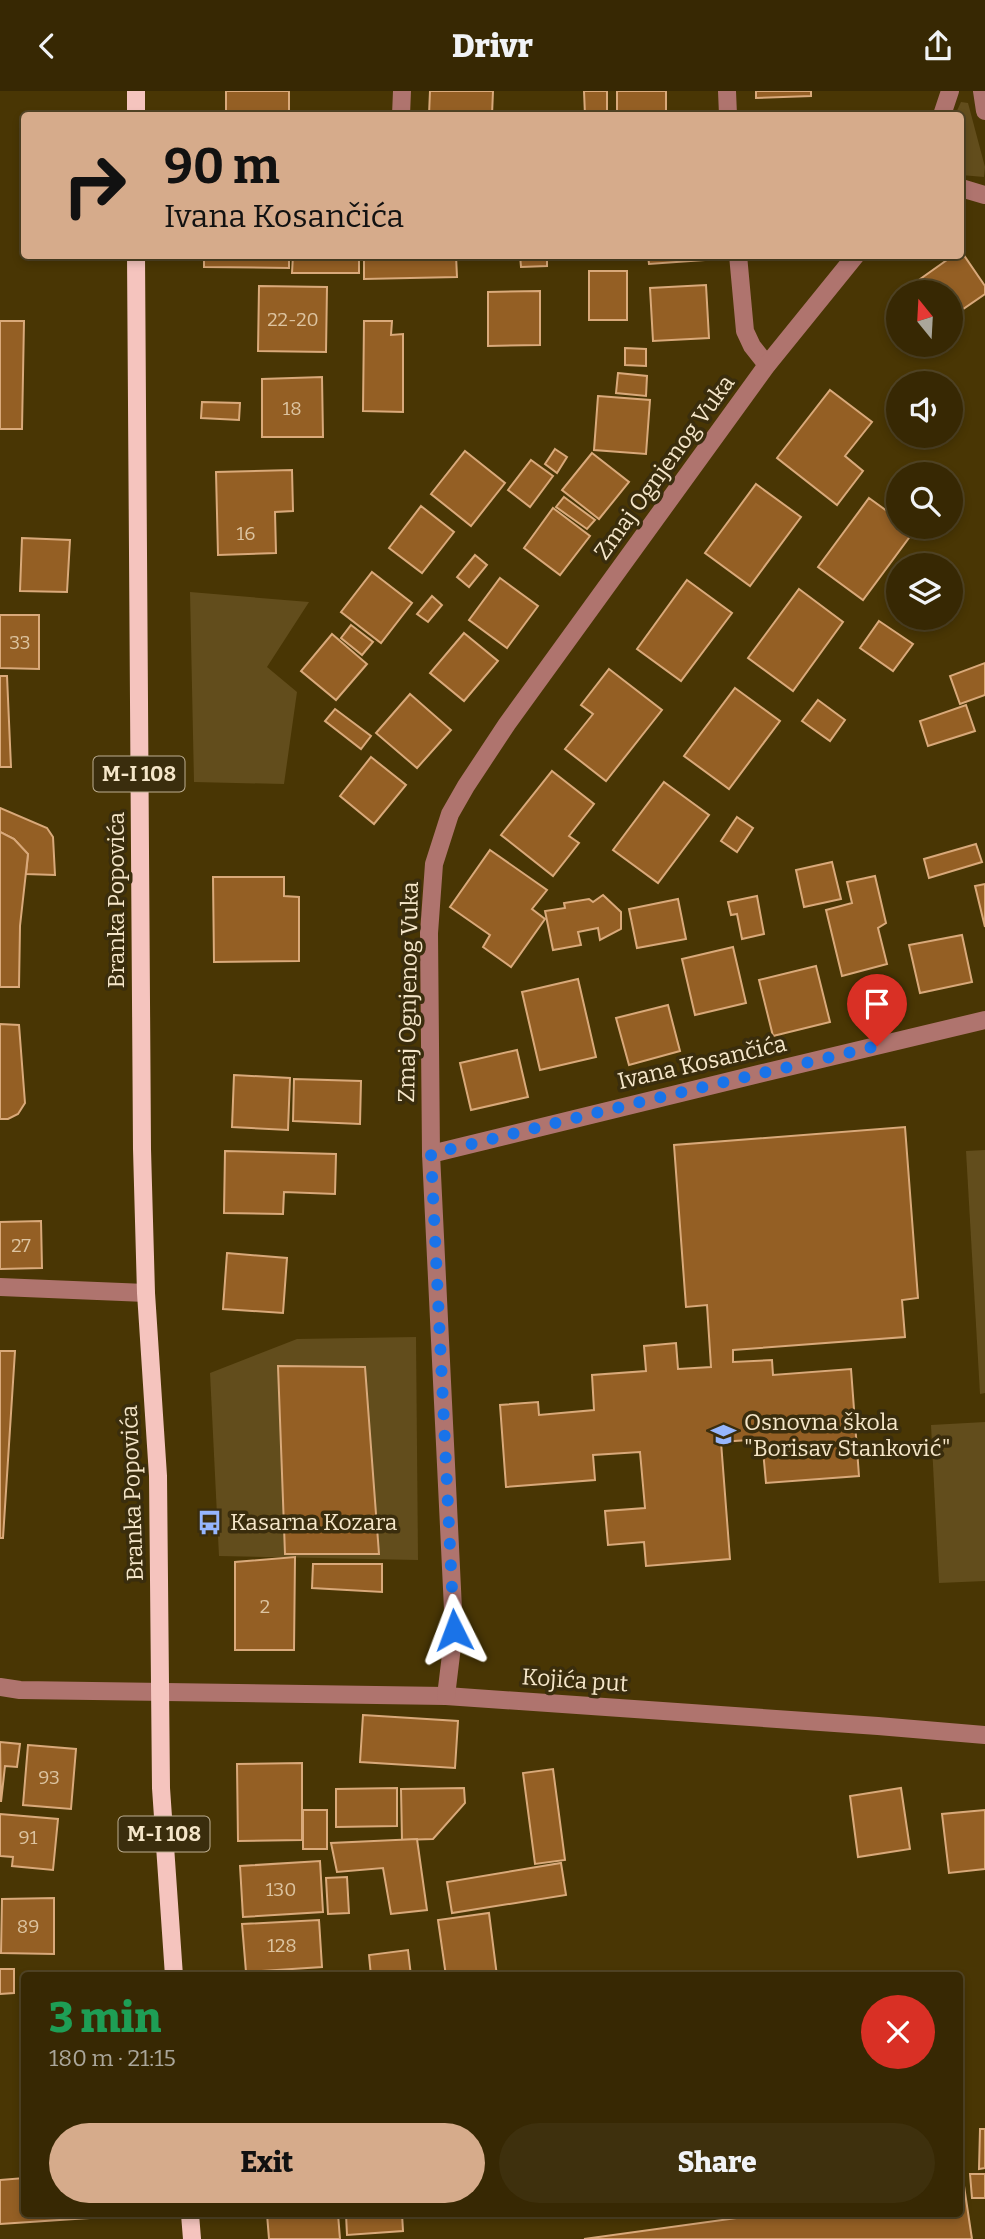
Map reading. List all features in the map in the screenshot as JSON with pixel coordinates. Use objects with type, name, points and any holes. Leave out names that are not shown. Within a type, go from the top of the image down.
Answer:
[{"type":"main road","points":[[136,91],[136,112]]},
{"type":"main road","name":"Branka Popovića","points":[[136,259],[142,1122],[146,1293],[158,1476],[160,1691]]},
{"type":"main road","name":"M-I 108","points":[[160,1691],[161,1788],[174,1972]]},
{"type":"main road","points":[[190,2217],[192,2239]]},
{"type":"street","points":[[401,112],[402,91]]},
{"type":"street","points":[[727,91],[728,112]]},
{"type":"street","points":[[943,112],[950,91]]},
{"type":"street","points":[[982,91],[985,111]]},
{"type":"street","points":[[964,189],[985,195]]},
{"type":"street","points":[[738,259],[746,331],[752,346],[767,365]]},
{"type":"street","name":"Zmaj Ognjenog Vuka","points":[[446,1696],[454,1630],[431,1154],[429,933],[434,864],[450,814],[507,725],[767,365],[853,259]]},
{"type":"street","name":"Ivana Kosančića","points":[[431,1154],[985,1020]]},
{"type":"street","points":[[0,1287],[146,1293]]},
{"type":"street","name":"Kojića put","points":[[0,1687],[20,1690],[160,1691],[243,1695],[446,1696],[985,1735]]},
{"type":"shaded area","points":[[961,102],[968,103],[985,167],[984,177],[964,175],[964,112],[956,112]]},
{"type":"shaded area","points":[[190,592],[309,602],[267,667],[297,692],[284,784],[194,782]]},
{"type":"shaded area","points":[[985,1150],[985,1393],[980,1394],[966,1151]]},
{"type":"shaded area","points":[[416,1337],[418,1560],[219,1556],[210,1373],[297,1339]]},
{"type":"shaded area","points":[[985,1422],[985,1581],[939,1583],[931,1425]]},
{"type":"building","points":[[226,91],[289,91],[289,112],[226,112]]},
{"type":"building","points":[[430,91],[493,91],[492,112],[429,112]]},
{"type":"building","points":[[584,91],[607,91],[607,112],[585,112]]},
{"type":"building","points":[[617,91],[666,91],[666,112],[617,112]]},
{"type":"building","points":[[756,91],[811,91],[811,96],[756,98]]},
{"type":"building","points":[[964,255],[985,286],[985,294],[963,309],[963,280],[919,280],[948,259],[964,259]]},
{"type":"building","points":[[204,259],[289,259],[289,268],[204,267]]},
{"type":"building","points":[[293,259],[359,259],[359,273],[292,273]]},
{"type":"building","points":[[364,259],[456,259],[457,277],[364,279]]},
{"type":"building","points":[[520,259],[547,259],[547,266],[521,267]]},
{"type":"building","points":[[648,259],[704,260],[649,264]]},
{"type":"building","points":[[589,271],[627,271],[627,320],[589,320]]},
{"type":"building","points":[[706,285],[709,338],[653,341],[650,288]]},
{"type":"building","points":[[259,286],[327,287],[326,352],[258,351]]},
{"type":"building","points":[[540,291],[540,345],[488,346],[488,292]]},
{"type":"building","points":[[0,321],[24,321],[22,429],[0,429]]},
{"type":"building","points":[[364,321],[392,321],[391,335],[403,334],[403,412],[363,411]]},
{"type":"building","points":[[625,348],[646,349],[646,366],[625,365]]},
{"type":"building","points":[[618,373],[647,376],[646,396],[616,393]]},
{"type":"building","points":[[322,377],[323,437],[262,437],[262,379]]},
{"type":"building","points":[[830,390],[872,422],[845,456],[863,471],[837,505],[777,458]]},
{"type":"building","points":[[598,396],[650,400],[646,454],[594,450]]},
{"type":"building","points":[[202,402],[240,403],[239,420],[201,418]]},
{"type":"building","points":[[555,449],[567,457],[557,473],[545,464]]},
{"type":"building","points":[[465,451],[505,483],[471,526],[431,494]]},
{"type":"building","points":[[592,453],[629,482],[599,519],[562,490]]},
{"type":"building","points":[[531,460],[553,476],[530,507],[508,490]]},
{"type":"building","points":[[292,470],[293,511],[275,512],[276,553],[218,555],[216,472]]},
{"type":"building","points":[[756,484],[801,517],[750,586],[705,553]]},
{"type":"building","points":[[564,497],[595,520],[587,529],[556,507]]},
{"type":"building","points":[[869,498],[886,510],[886,539],[908,539],[898,553],[886,553],[886,569],[863,600],[818,567]]},
{"type":"building","points":[[421,506],[454,532],[422,573],[389,548]]},
{"type":"building","points":[[553,508],[590,536],[560,575],[524,548]]},
{"type":"building","points":[[22,538],[70,540],[67,592],[20,591]]},
{"type":"building","points":[[475,555],[487,565],[469,587],[457,577]]},
{"type":"building","points":[[372,572],[412,603],[381,643],[341,612]]},
{"type":"building","points":[[500,578],[538,606],[507,648],[469,620]]},
{"type":"building","points":[[687,580],[732,613],[681,681],[637,649]]},
{"type":"building","points":[[799,589],[843,622],[793,691],[748,658]]},
{"type":"building","points":[[432,596],[442,605],[428,622],[417,614]]},
{"type":"building","points":[[0,615],[39,615],[39,669],[0,668]]},
{"type":"building","points":[[879,621],[886,626],[886,630],[892,630],[913,644],[893,671],[860,648]]},
{"type":"building","points":[[351,625],[373,642],[362,655],[341,638]]},
{"type":"building","points":[[464,633],[498,661],[464,701],[430,673]]},
{"type":"building","points":[[332,634],[367,664],[336,700],[301,671]]},
{"type":"building","points":[[985,663],[985,695],[960,704],[950,676]]},
{"type":"building","points":[[609,669],[662,710],[606,781],[565,749],[593,714],[581,705]]},
{"type":"building","points":[[0,676],[7,676],[11,767],[0,767]]},
{"type":"building","points":[[735,688],[780,721],[729,789],[684,756]]},
{"type":"building","points":[[410,694],[451,730],[417,768],[376,733]]},
{"type":"building","points":[[818,700],[845,720],[830,741],[802,721]]},
{"type":"building","points":[[966,705],[975,731],[928,746],[920,721]]},
{"type":"building","points":[[335,709],[371,736],[361,749],[325,721]]},
{"type":"building","points":[[371,757],[406,785],[374,824],[340,796]]},
{"type":"building","points":[[552,771],[594,804],[569,836],[579,843],[553,876],[501,835]]},
{"type":"building","points":[[664,782],[709,815],[658,883],[613,850]]},
{"type":"building","points":[[0,808],[47,828],[53,837],[55,875],[26,874],[28,854],[14,839],[0,832]]},
{"type":"building","points":[[737,817],[753,828],[737,852],[721,841]]},
{"type":"building","points":[[0,832],[14,839],[28,854],[20,926],[19,987],[0,987]]},
{"type":"building","points":[[976,844],[982,862],[929,878],[924,859]]},
{"type":"building","points":[[490,850],[547,890],[532,909],[545,919],[511,967],[483,947],[490,935],[450,907]]},
{"type":"building","points":[[832,862],[841,899],[804,907],[796,870]]},
{"type":"building","points":[[875,876],[886,923],[878,928],[887,964],[842,976],[826,910],[852,903],[847,882]]},
{"type":"building","points":[[213,877],[284,877],[284,896],[299,897],[299,961],[214,962]]},
{"type":"building","points":[[985,884],[985,927],[975,886]]},
{"type":"building","points":[[603,895],[621,912],[621,929],[600,940],[598,928],[578,932],[581,945],[553,950],[545,911],[565,908],[564,903],[589,899],[593,902]]},
{"type":"building","points":[[757,896],[764,934],[742,939],[737,914],[731,915],[728,902]]},
{"type":"building","points":[[678,899],[686,939],[637,948],[629,909]]},
{"type":"building","points":[[962,935],[972,982],[920,993],[909,945]]},
{"type":"building","points":[[733,947],[746,1003],[695,1015],[682,959]]},
{"type":"building","points":[[816,966],[830,1022],[773,1036],[759,980]]},
{"type":"building","points":[[578,979],[596,1057],[540,1070],[522,992]]},
{"type":"building","points":[[668,1005],[680,1051],[629,1065],[616,1018]]},
{"type":"building","points":[[0,1024],[19,1025],[25,1103],[18,1114],[8,1119],[0,1119]]},
{"type":"building","points":[[517,1050],[528,1097],[471,1110],[460,1063]]},
{"type":"building","points":[[234,1075],[290,1078],[288,1130],[232,1127]]},
{"type":"building","points":[[294,1079],[361,1081],[360,1124],[293,1121]]},
{"type":"building","points":[[905,1127],[918,1298],[902,1300],[905,1337],[733,1350],[733,1362],[772,1360],[773,1375],[851,1369],[859,1476],[766,1483],[762,1439],[721,1442],[730,1559],[646,1566],[644,1542],[608,1545],[605,1511],[645,1508],[640,1452],[593,1455],[595,1480],[506,1487],[500,1405],[538,1402],[539,1415],[594,1410],[592,1375],[646,1371],[644,1346],[676,1343],[678,1369],[711,1367],[707,1305],[686,1307],[674,1145]]},
{"type":"building","points":[[225,1151],[336,1154],[335,1194],[284,1192],[283,1214],[224,1213]]},
{"type":"building","points":[[41,1221],[42,1268],[0,1269],[0,1222]]},
{"type":"building","points":[[227,1253],[287,1258],[283,1313],[223,1309]]},
{"type":"building","points":[[0,1351],[15,1351],[3,1538],[0,1538]]},
{"type":"building","points":[[278,1366],[365,1367],[379,1554],[285,1554]]},
{"type":"building","points":[[295,1557],[294,1650],[235,1650],[235,1562]]},
{"type":"building","points":[[313,1564],[382,1564],[382,1592],[312,1588]]},
{"type":"building","points":[[363,1715],[458,1721],[455,1768],[360,1762]]},
{"type":"building","points":[[0,1742],[20,1744],[17,1767],[5,1766],[1,1802]]},
{"type":"building","points":[[28,1745],[76,1749],[71,1809],[23,1805]]},
{"type":"building","points":[[302,1763],[302,1840],[238,1841],[237,1764]]},
{"type":"building","points":[[553,1769],[565,1860],[535,1864],[523,1773]]},
{"type":"building","points":[[397,1788],[397,1826],[336,1827],[336,1789]]},
{"type":"building","points":[[464,1788],[465,1803],[433,1839],[402,1840],[401,1789]]},
{"type":"building","points":[[901,1788],[910,1849],[858,1857],[850,1796]]},
{"type":"building","points":[[303,1810],[327,1810],[327,1849],[303,1849]]},
{"type":"building","points":[[985,1810],[985,1869],[949,1873],[942,1814]]},
{"type":"building","points":[[0,1814],[58,1819],[53,1870],[12,1866],[13,1857],[0,1856]]},
{"type":"building","points":[[417,1839],[427,1910],[391,1914],[383,1868],[337,1872],[331,1843]]},
{"type":"building","points":[[320,1861],[323,1912],[243,1917],[240,1866]]},
{"type":"building","points":[[561,1863],[566,1895],[452,1913],[447,1882]]},
{"type":"building","points":[[347,1877],[349,1913],[328,1914],[326,1878]]},
{"type":"building","points":[[54,1898],[54,1954],[1,1953],[2,1899]]},
{"type":"building","points":[[489,1913],[496,1972],[445,1972],[438,1920]]},
{"type":"building","points":[[319,1920],[322,1967],[246,1972],[242,1924]]},
{"type":"building","points":[[408,1950],[411,1972],[371,1972],[369,1955]]},
{"type":"building","points":[[0,1969],[14,1969],[14,1993],[0,1994]]},
{"type":"building","points":[[980,2129],[985,2129],[985,2168],[979,2169]]},
{"type":"building","points":[[970,2174],[985,2174],[985,2198],[972,2198]]},
{"type":"building","points":[[21,2178],[21,2217],[89,2218],[0,2224],[0,2180]]},
{"type":"building","points":[[963,2186],[972,2239],[584,2239],[744,2217],[963,2217]]},
{"type":"building","points":[[267,2217],[338,2217],[340,2239],[269,2239]]},
{"type":"building","points":[[346,2217],[402,2217],[403,2231],[347,2235]]},
{"type":"place","name":"Osnovna škola \"Borisav Stanković\"","points":[[724,1435]]},
{"type":"place","name":"Kasarna Kozara","points":[[210,1522]]},
{"type":"route","points":[[454,1630],[431,1154],[877,1046]]}]
